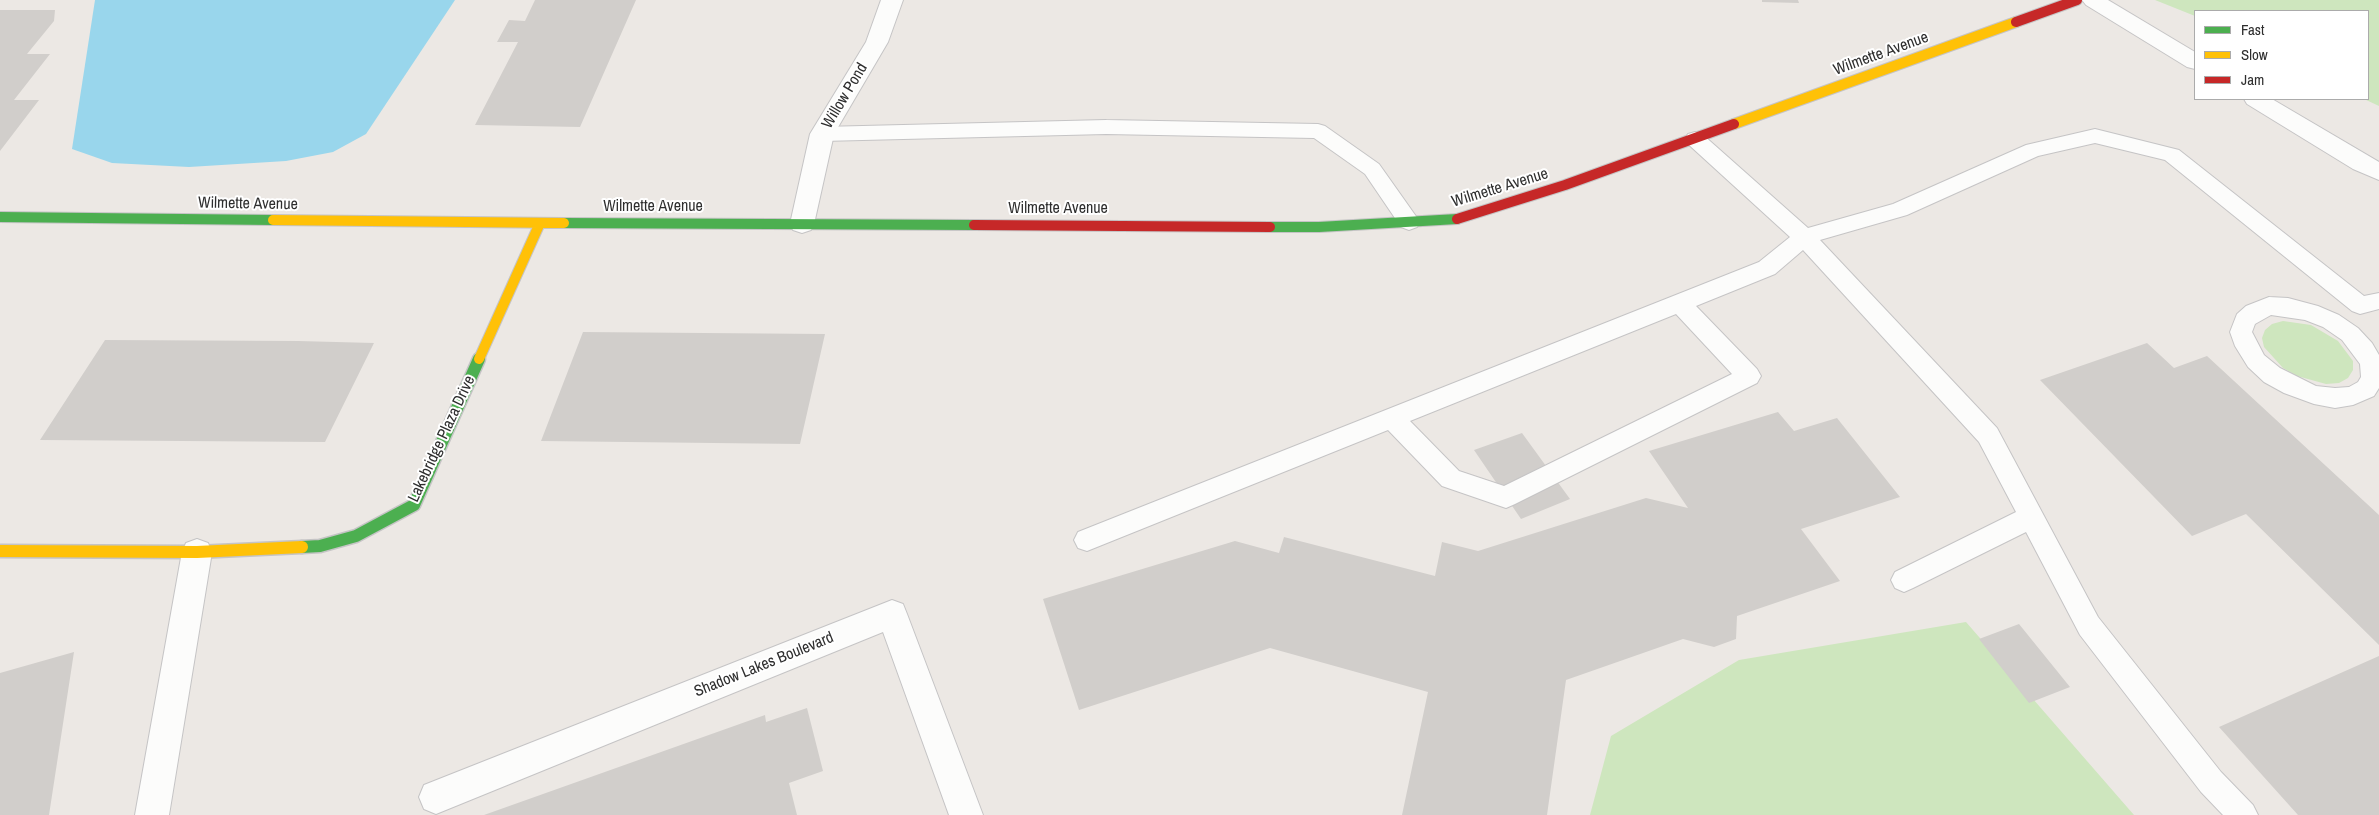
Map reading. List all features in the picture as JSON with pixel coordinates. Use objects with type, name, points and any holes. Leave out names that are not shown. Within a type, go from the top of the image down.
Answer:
[{"type":"street","name":"Willow Pond","points":[[802,224],[822,134],[877,42],[892,0]]},
{"type":"street","name":"Wilmette Avenue","points":[[0,217],[540,223],[1319,227],[1460,219],[1565,185],[1695,139],[2077,0]]},
{"type":"street","points":[[2093,0],[2194,61]]},
{"type":"street","points":[[2257,100],[2379,172]]},
{"type":"street","name":"Lakebridge Plaza Drive","points":[[0,551],[197,552],[320,546],[356,536],[414,505],[540,223]]},
{"type":"street","points":[[152,815],[197,552]]},
{"type":"street","name":"Shadow Lakes Boulevard","points":[[436,796],[892,614],[966,815]]},
{"type":"lane","points":[[822,134],[1106,127],[1318,131],[1372,169],[1408,222]]},
{"type":"lane","points":[[1086,540],[1767,268],[1804,237],[1900,210],[2033,150],[2095,136],[2172,155],[2369,303],[2331,321],[2310,312],[2288,307],[2269,306],[2254,312],[2245,320],[2242,332],[2246,346],[2256,361],[2272,375],[2292,386],[2314,394],[2335,398],[2353,396],[2366,389],[2372,378],[2372,364],[2364,349],[2350,334],[2331,321]]},
{"type":"lane","points":[[1695,139],[1804,237],[1988,434],[2089,626],[2211,782],[2243,815]]},
{"type":"lane","points":[[1391,418],[1451,479],[1506,497],[1749,376],[1680,302]]},
{"type":"lane","points":[[1904,580],[2031,517]]},
{"type":"green space","points":[[2155,0],[2379,0],[2379,106],[2366,100],[2369,100],[2369,10],[2194,10],[2194,16]]},
{"type":"green space","points":[[2283,321],[2311,325],[2338,341],[2353,361],[2353,370],[2348,378],[2339,383],[2326,384],[2297,376],[2283,368],[2264,347],[2262,338],[2265,330],[2272,324]]},
{"type":"green space","points":[[1966,622],[2134,815],[1590,815],[1611,736],[1739,660]]},
{"type":"water","points":[[95,0],[455,0],[366,134],[333,152],[286,161],[189,167],[112,163],[72,149]]},
{"type":"building","points":[[535,0],[636,0],[580,127],[475,125],[518,42],[497,42],[509,20],[525,21]]},
{"type":"building","points":[[1762,0],[1798,0],[1799,3],[1762,2]]},
{"type":"building","points":[[0,10],[55,10],[54,21],[27,54],[50,54],[14,100],[39,100],[0,151]]},
{"type":"building","points":[[583,332],[825,334],[800,444],[541,441]]},
{"type":"building","points":[[105,340],[374,343],[325,442],[40,440]]},
{"type":"building","points":[[2147,343],[2174,368],[2207,356],[2379,515],[2379,645],[2246,514],[2192,536],[2040,380]]},
{"type":"building","points":[[1778,412],[1794,431],[1837,418],[1900,497],[1801,529],[1840,581],[1737,616],[1736,639],[1714,647],[1683,639],[1566,680],[1547,815],[1402,815],[1428,692],[1270,648],[1079,710],[1043,599],[1235,541],[1279,553],[1284,537],[1435,576],[1442,542],[1478,551],[1646,498],[1688,508],[1649,451]]},
{"type":"building","points":[[1522,433],[1570,499],[1521,519],[1474,450]]},
{"type":"building","points":[[2019,624],[2070,687],[2029,703],[1979,639]]},
{"type":"building","points":[[74,652],[49,815],[0,815],[0,673]]},
{"type":"building","points":[[2379,656],[2379,815],[2298,815],[2219,727]]},
{"type":"building","points":[[807,708],[823,771],[789,783],[797,815],[484,815],[765,715],[766,722]]},
{"type":"traffic: fast","points":[[0,217],[273,220]]},
{"type":"traffic: fast","points":[[1270,227],[1319,227],[1457,219]]},
{"type":"traffic: fast","points":[[564,223],[974,225]]},
{"type":"traffic: fast","points":[[302,547],[320,546],[356,536],[414,505],[479,359]]},
{"type":"traffic: slow","points":[[1734,124],[2016,22]]},
{"type":"traffic: slow","points":[[273,220],[564,223]]},
{"type":"traffic: slow","points":[[479,359],[540,223]]},
{"type":"traffic: slow","points":[[0,551],[197,552],[302,547]]},
{"type":"traffic: jam","points":[[2016,22],[2077,0]]},
{"type":"traffic: jam","points":[[1457,219],[1565,185],[1734,124]]},
{"type":"traffic: jam","points":[[974,225],[1270,227]]}]
